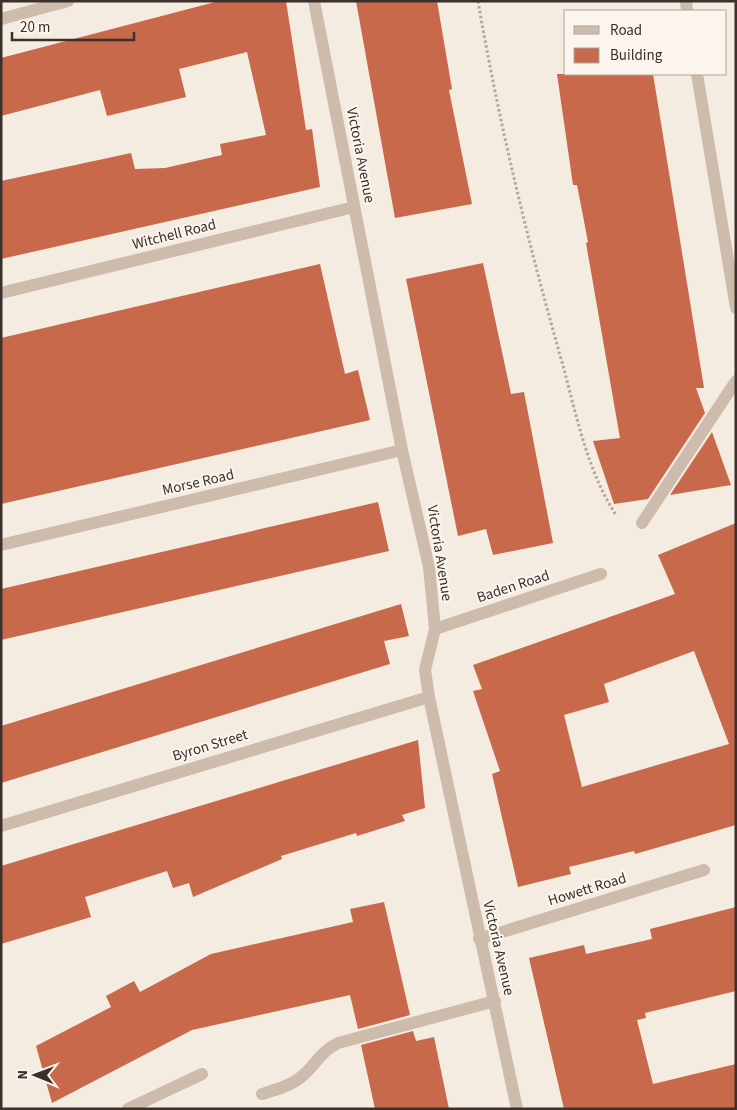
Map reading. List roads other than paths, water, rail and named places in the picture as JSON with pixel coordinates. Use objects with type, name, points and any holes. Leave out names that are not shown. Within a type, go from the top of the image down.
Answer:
[{"type":"street","points":[[1,19],[68,1]]},
{"type":"street","name":"Victoria Avenue","points":[[314,1],[402,450],[429,567],[435,629],[425,670],[429,697],[517,1109]]},
{"type":"street","points":[[697,75],[736,308]]},
{"type":"street","name":"Witchell Road","points":[[1,293],[354,208]]},
{"type":"street","points":[[642,524],[736,381]]},
{"type":"street","name":"Morse Road","points":[[1,545],[402,450]]},
{"type":"street","name":"Baden Road","points":[[435,629],[601,574]]},
{"type":"street","name":"Byron Street","points":[[1,826],[429,697]]},
{"type":"street","name":"Howett Road","points":[[479,938],[704,870]]},
{"type":"street","points":[[262,1094],[293,1083],[303,1076],[327,1048],[338,1042],[495,1001]]},
{"type":"street","points":[[128,1109],[202,1074]]}]
